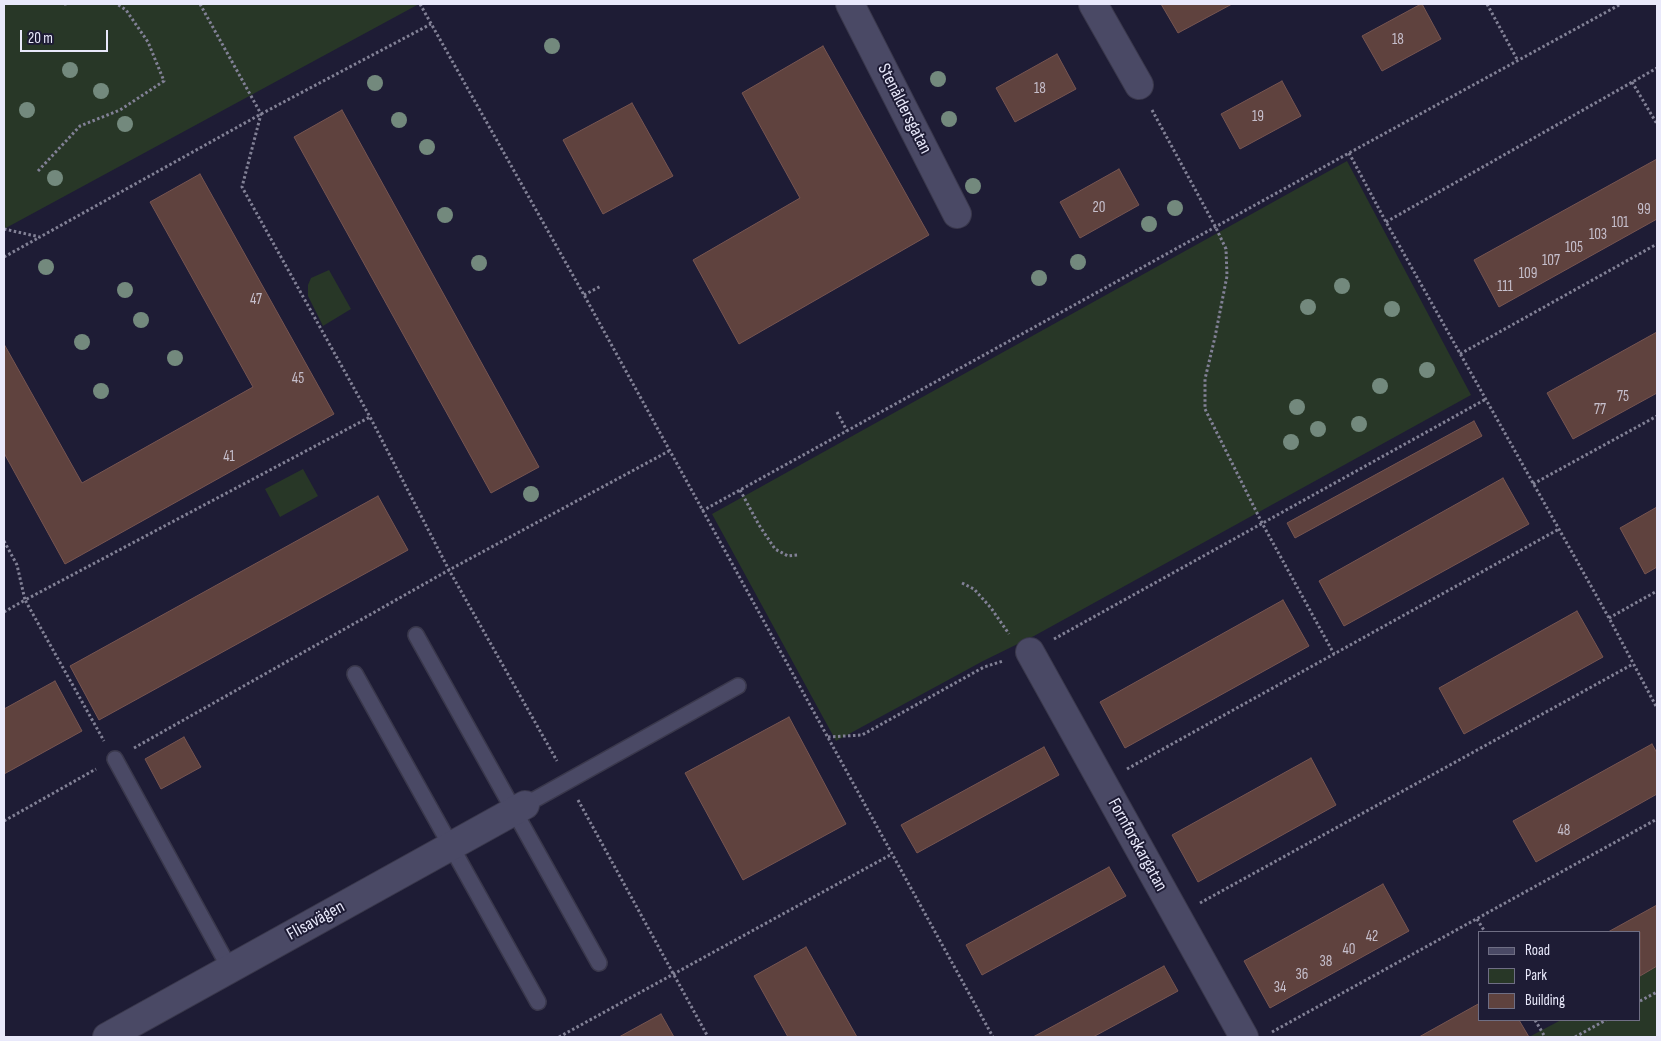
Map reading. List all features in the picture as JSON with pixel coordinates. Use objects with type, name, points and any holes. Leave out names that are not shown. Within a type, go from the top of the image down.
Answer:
[{"type":"street","name":"Stenåldersgatan","points":[[850,4],[957,214]]},
{"type":"street","points":[[1093,4],[1138,85]]},
{"type":"street","name":"Fornforskargatan","points":[[1030,652],[1244,1037]]},
{"type":"street","name":"Flisavägen","points":[[107,1037],[519,809]]},
{"type":"lane","points":[[416,635],[519,809],[598,963]]},
{"type":"lane","points":[[355,674],[538,1002]]},
{"type":"lane","points":[[519,809],[738,686]]},
{"type":"lane","points":[[115,759],[230,969]]},
{"type":"path","points":[[64,4],[70,4]]},
{"type":"path","points":[[38,171],[80,126],[120,110],[164,81],[148,42],[126,10],[117,4]]},
{"type":"path","points":[[200,4],[261,114],[242,187],[370,417],[449,570],[708,1037]]},
{"type":"path","points":[[420,4],[584,295],[993,1037]]},
{"type":"path","points":[[1486,4],[1518,61]]},
{"type":"path","points":[[702,511],[1349,152],[1622,4]]},
{"type":"path","points":[[4,257],[261,114],[431,24]]},
{"type":"path","points":[[1386,222],[1657,68]]},
{"type":"path","points":[[1632,82],[1657,124]]},
{"type":"path","points":[[1138,85],[1226,249],[1227,276],[1205,380],[1205,409],[1262,523],[1334,654]]},
{"type":"path","points":[[1349,152],[1386,222],[1610,618],[1657,708]]},
{"type":"path","points":[[4,229],[40,237]]},
{"type":"path","points":[[1460,354],[1657,244]]},
{"type":"path","points":[[584,295],[601,286]]},
{"type":"path","points":[[828,737],[862,735],[984,667],[1030,652],[1486,399]]},
{"type":"path","points":[[837,412],[847,431]]},
{"type":"path","points":[[1533,484],[1657,416]]},
{"type":"path","points":[[4,612],[370,417]]},
{"type":"path","points":[[4,821],[449,570],[670,451]]},
{"type":"path","points":[[740,490],[759,525],[775,549],[788,556],[798,555]]},
{"type":"path","points":[[1102,783],[1559,530]]},
{"type":"path","points":[[4,541],[17,565],[25,600],[115,759]]},
{"type":"path","points":[[962,583],[974,589],[991,608],[1017,645],[1030,652]]},
{"type":"path","points":[[1610,618],[1657,591]]},
{"type":"path","points":[[1176,916],[1633,664]]},
{"type":"path","points":[[1271,1032],[1657,819]]},
{"type":"path","points":[[559,1037],[892,854]]},
{"type":"path","points":[[1477,919],[1484,931]]},
{"type":"path","points":[[1641,1000],[1657,992]]},
{"type":"path","points":[[1536,1021],[1545,1037]]},
{"type":"path","points":[[1575,1037],[1604,1021]]},
{"type":"green space","points":[[4,4],[419,4],[4,229]]},
{"type":"green space","points":[[1347,161],[1471,395],[1034,636],[983,661],[836,741],[712,514]]},
{"type":"green space","points":[[329,270],[351,309],[323,326],[308,296],[308,285],[311,278]]},
{"type":"green space","points":[[303,469],[318,496],[280,517],[265,489]]},
{"type":"green space","points":[[1657,966],[1657,1037],[1529,1037],[1559,1021],[1641,1021],[1641,975]]},
{"type":"building","points":[[1161,4],[1232,4],[1178,33]]},
{"type":"building","points":[[1421,4],[1441,39],[1382,71],[1362,36]]},
{"type":"building","points":[[823,46],[929,235],[739,344],[693,260],[800,198],[742,93]]},
{"type":"building","points":[[1057,54],[1076,89],[1015,122],[996,88]]},
{"type":"building","points":[[1282,81],[1301,116],[1240,149],[1221,114]]},
{"type":"building","points":[[632,103],[673,176],[603,214],[563,140]]},
{"type":"building","points":[[342,110],[539,467],[491,493],[294,137]]},
{"type":"building","points":[[1657,159],[1657,219],[1499,307],[1474,260]]},
{"type":"building","points":[[1119,169],[1139,205],[1080,238],[1060,202]]},
{"type":"building","points":[[200,174],[334,414],[65,564],[4,453],[4,344],[82,483],[253,387],[150,202]]},
{"type":"building","points":[[1657,332],[1657,393],[1573,439],[1547,393]]},
{"type":"building","points":[[1474,421],[1482,436],[1295,538],[1287,523]]},
{"type":"building","points":[[1503,478],[1529,524],[1344,626],[1319,581]]},
{"type":"building","points":[[378,496],[408,550],[99,720],[70,666]]},
{"type":"building","points":[[1657,507],[1657,567],[1645,574],[1620,528]]},
{"type":"building","points":[[1283,600],[1309,646],[1125,748],[1100,702]]},
{"type":"building","points":[[1577,611],[1603,657],[1464,734],[1439,688]]},
{"type":"building","points":[[55,681],[82,731],[4,774],[4,709]]},
{"type":"building","points":[[789,717],[846,824],[743,880],[685,773]]},
{"type":"building","points":[[184,737],[201,767],[161,789],[145,759]]},
{"type":"building","points":[[1652,744],[1657,753],[1657,794],[1536,862],[1513,821]]},
{"type":"building","points":[[1044,747],[1059,775],[917,853],[901,825]]},
{"type":"building","points":[[1311,758],[1336,805],[1198,882],[1172,835]]},
{"type":"building","points":[[1109,867],[1126,896],[982,975],[966,945]]},
{"type":"building","points":[[1383,884],[1409,931],[1270,1008],[1244,961]]},
{"type":"building","points":[[1657,905],[1657,966],[1641,975],[1641,931],[1610,931]]},
{"type":"building","points":[[806,947],[857,1037],[788,1037],[754,976]]},
{"type":"building","points":[[1164,966],[1178,991],[1093,1037],[1033,1037]]},
{"type":"building","points":[[1478,1004],[1478,1021],[1520,1021],[1529,1037],[1419,1037]]},
{"type":"building","points":[[661,1014],[674,1037],[619,1037]]}]
